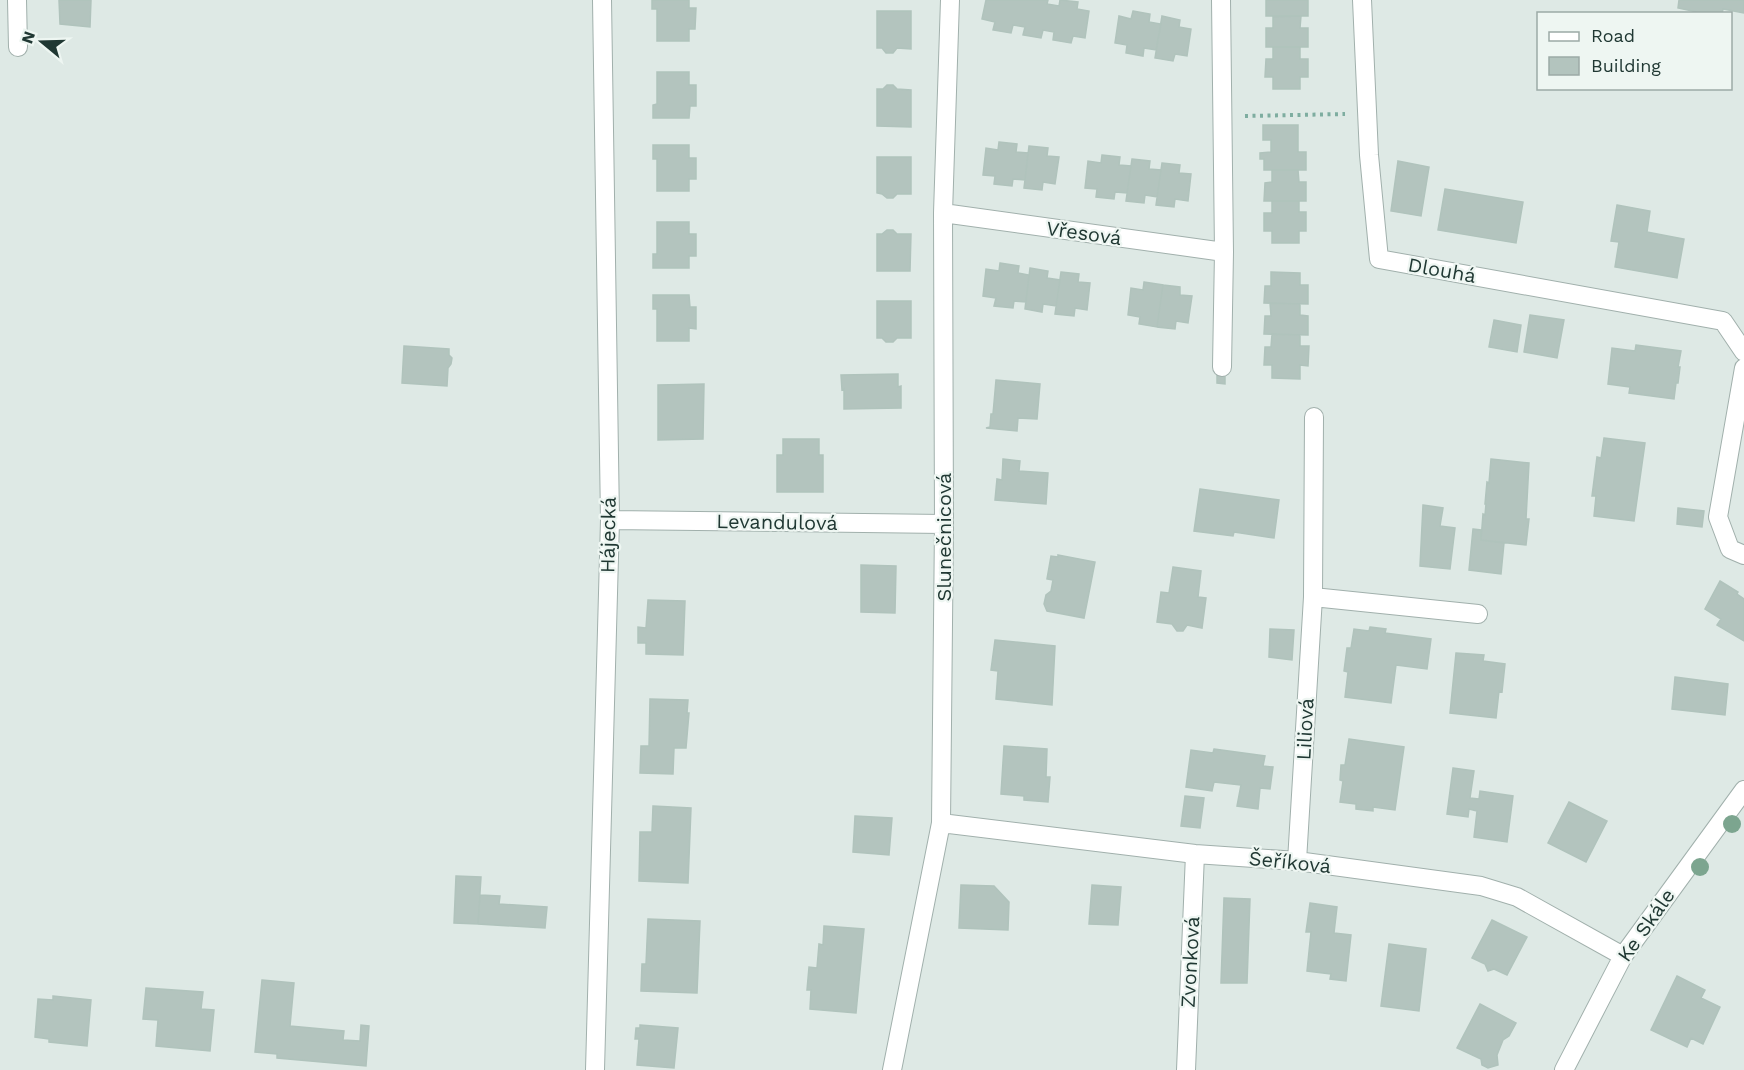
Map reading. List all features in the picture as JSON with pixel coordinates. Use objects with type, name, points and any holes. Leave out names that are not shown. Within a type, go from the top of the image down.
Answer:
[{"type":"street","points":[[17,0],[18,47]]},
{"type":"street","name":"Hájecká","points":[[595,1070],[609,520],[602,0]]},
{"type":"street","name":"Slunečnicová","points":[[892,1070],[941,823],[944,213],[950,0]]},
{"type":"street","points":[[1221,0],[1224,252],[1222,367]]},
{"type":"street","name":"Dlouhá","points":[[1362,0],[1369,155],[1379,259],[1723,321],[1744,352]]},
{"type":"street","name":"Vřesová","points":[[944,213],[1224,252]]},
{"type":"street","points":[[1744,368],[1718,517],[1730,549],[1744,555]]},
{"type":"street","name":"Liliová","points":[[1297,861],[1313,597],[1314,417]]},
{"type":"street","name":"Levandulová","points":[[609,520],[944,524]]},
{"type":"street","points":[[1313,597],[1478,614]]},
{"type":"street","name":"Ke Skále","points":[[1564,1070],[1623,956],[1744,790]]},
{"type":"street","name":"Šeříková","points":[[941,823],[1195,854],[1297,861],[1491,889],[1517,897],[1623,956]]},
{"type":"street","name":"Zvonková","points":[[1186,1070],[1195,854]]},
{"type":"path","points":[[1223,116],[1367,113]]},
{"type":"building","points":[[59,0],[91,0],[90,27],[60,24]]},
{"type":"building","points":[[652,0],[689,0],[689,8],[696,8],[695,29],[689,29],[689,41],[657,41],[657,9],[652,9]]},
{"type":"building","points":[[986,0],[1048,0],[1047,4],[1059,6],[1060,0],[1078,2],[1077,9],[1089,11],[1085,38],[1073,36],[1071,43],[1053,40],[1054,32],[1043,30],[1041,38],[1023,35],[1025,27],[1013,25],[1011,33],[993,30],[995,22],[982,19]]},
{"type":"building","points":[[1266,0],[1308,0],[1308,16],[1266,16]]},
{"type":"building","points":[[1679,0],[1744,0],[1744,13],[1723,9],[1722,12],[1697,12],[1678,8]]},
{"type":"building","points":[[877,11],[911,11],[911,49],[897,48],[893,53],[886,53],[882,48],[877,48]]},
{"type":"building","points":[[1133,11],[1150,14],[1149,22],[1161,24],[1156,50],[1144,48],[1143,56],[1126,53],[1127,45],[1115,43],[1119,16],[1131,19]]},
{"type":"building","points":[[1162,16],[1180,20],[1179,27],[1191,29],[1187,56],[1175,54],[1173,61],[1155,58]]},
{"type":"building","points":[[1301,16],[1300,28],[1308,28],[1308,47],[1266,47],[1266,28],[1273,28],[1273,17]]},
{"type":"building","points":[[1273,47],[1300,47],[1300,59],[1308,59],[1308,77],[1300,77],[1300,89],[1273,89],[1273,77],[1265,77],[1266,59],[1273,59]]},
{"type":"building","points":[[657,72],[689,72],[689,85],[696,85],[696,106],[690,106],[689,118],[653,118],[653,105],[657,104]]},
{"type":"building","points":[[887,85],[893,85],[897,89],[911,90],[911,127],[877,126],[877,89],[883,89]]},
{"type":"building","points":[[1263,125],[1298,125],[1298,152],[1306,152],[1306,170],[1264,170],[1264,159],[1260,159],[1260,153],[1271,152],[1271,140],[1263,140]]},
{"type":"building","points":[[999,142],[1017,144],[1016,152],[1028,153],[1025,180],[1013,179],[1012,186],[994,184],[995,176],[983,175],[986,148],[998,150]]},
{"type":"building","points":[[653,145],[689,145],[689,158],[696,158],[696,179],[689,179],[689,191],[657,191],[657,159],[653,159]]},
{"type":"building","points":[[1029,146],[1048,148],[1047,156],[1059,157],[1055,184],[1043,182],[1042,190],[1024,188]]},
{"type":"building","points":[[1102,155],[1120,157],[1119,165],[1131,166],[1127,193],[1115,192],[1114,199],[1096,197],[1097,189],[1085,188],[1088,161],[1101,163]]},
{"type":"building","points":[[877,157],[911,157],[911,194],[897,194],[893,198],[887,198],[877,193]]},
{"type":"building","points":[[1132,159],[1150,161],[1149,169],[1161,170],[1157,197],[1145,195],[1144,203],[1126,201]]},
{"type":"building","points":[[1398,161],[1429,167],[1421,216],[1391,211]]},
{"type":"building","points":[[1162,163],[1180,165],[1179,173],[1191,174],[1188,201],[1175,199],[1174,207],[1156,205]]},
{"type":"building","points":[[1272,170],[1298,170],[1299,182],[1306,182],[1306,201],[1264,201],[1265,183],[1272,182]]},
{"type":"building","points":[[1445,189],[1523,202],[1516,243],[1438,230]]},
{"type":"building","points":[[1272,201],[1299,201],[1299,212],[1306,212],[1306,231],[1299,231],[1299,243],[1272,243],[1272,231],[1264,231],[1264,213],[1272,213]]},
{"type":"building","points":[[1617,205],[1650,211],[1647,232],[1684,239],[1677,278],[1615,267],[1619,242],[1611,241]]},
{"type":"building","points":[[657,222],[689,222],[689,234],[696,234],[696,256],[689,256],[689,268],[653,268],[653,254],[657,254]]},
{"type":"building","points":[[887,230],[893,230],[897,234],[911,234],[910,271],[877,271],[877,234],[882,234]]},
{"type":"building","points":[[1000,263],[1019,266],[1018,273],[1029,275],[1026,302],[1014,301],[1013,308],[994,306],[996,298],[983,296],[986,269],[999,271]]},
{"type":"building","points":[[1030,268],[1048,271],[1047,278],[1060,280],[1056,306],[1043,304],[1042,312],[1025,309]]},
{"type":"building","points":[[1061,272],[1079,274],[1078,282],[1090,283],[1087,310],[1075,308],[1074,316],[1055,314]]},
{"type":"building","points":[[1271,272],[1300,273],[1300,285],[1308,285],[1308,304],[1264,303],[1265,286],[1271,286]]},
{"type":"building","points":[[1144,282],[1163,285],[1157,327],[1139,324],[1140,317],[1128,315],[1131,288],[1143,290]]},
{"type":"building","points":[[1163,285],[1180,287],[1180,295],[1192,296],[1188,323],[1176,321],[1175,329],[1157,327]]},
{"type":"building","points":[[653,295],[689,295],[690,307],[696,307],[696,329],[689,328],[689,341],[657,341],[657,309],[653,309]]},
{"type":"building","points":[[877,301],[911,301],[911,338],[897,338],[893,342],[886,342],[882,338],[877,338]]},
{"type":"building","points":[[1270,303],[1300,304],[1300,315],[1308,316],[1308,335],[1264,334],[1265,316],[1271,316]]},
{"type":"building","points":[[1530,315],[1564,320],[1557,358],[1524,352]]},
{"type":"building","points":[[1494,320],[1521,325],[1517,352],[1489,347]]},
{"type":"building","points":[[1272,334],[1300,335],[1300,346],[1309,346],[1308,366],[1300,365],[1300,379],[1272,378],[1272,365],[1264,365],[1265,347],[1271,347]]},
{"type":"building","points":[[1636,345],[1681,351],[1674,399],[1629,393],[1630,387],[1608,384],[1612,348],[1635,351]]},
{"type":"building","points":[[404,346],[449,349],[449,355],[452,358],[448,368],[447,386],[402,383]]},
{"type":"building","points":[[1217,371],[1225,371],[1225,384],[1217,383]]},
{"type":"building","points":[[898,374],[898,387],[901,386],[901,408],[844,409],[841,375]]},
{"type":"building","points":[[996,380],[1040,384],[1037,419],[1018,418],[1017,431],[986,428],[990,427],[991,414],[993,414]]},
{"type":"building","points":[[704,384],[703,439],[658,440],[658,385]]},
{"type":"building","points":[[1604,438],[1645,443],[1634,521],[1594,516],[1596,496],[1592,496],[1597,457],[1601,458]]},
{"type":"building","points":[[783,439],[819,439],[819,455],[823,455],[823,492],[777,492],[777,455],[783,455]]},
{"type":"building","points":[[1003,459],[1020,461],[1019,471],[1048,473],[1046,504],[995,500],[997,479],[1002,480]]},
{"type":"building","points":[[1491,459],[1529,463],[1526,519],[1529,519],[1526,545],[1481,540]]},
{"type":"building","points":[[1200,489],[1279,500],[1274,538],[1234,532],[1233,536],[1194,531]]},
{"type":"building","points":[[1423,505],[1443,508],[1440,526],[1455,528],[1450,569],[1420,566]]},
{"type":"building","points":[[1678,508],[1704,511],[1702,527],[1677,524]]},
{"type":"building","points":[[1473,529],[1481,530],[1481,540],[1504,543],[1501,574],[1469,570]]},
{"type":"building","points":[[1058,555],[1095,562],[1084,618],[1047,611],[1044,604],[1046,595],[1051,591],[1053,580],[1047,579],[1051,556],[1058,557]]},
{"type":"building","points":[[861,565],[896,566],[895,613],[861,612]]},
{"type":"building","points":[[1173,567],[1201,571],[1198,597],[1206,598],[1202,628],[1187,625],[1183,631],[1177,631],[1172,624],[1157,622],[1161,592],[1169,593]]},
{"type":"building","points":[[1720,581],[1738,592],[1737,594],[1744,599],[1744,641],[1717,625],[1721,619],[1705,609]]},
{"type":"building","points":[[648,600],[685,601],[683,655],[646,654],[646,643],[638,643],[638,627],[646,628]]},
{"type":"building","points":[[1370,627],[1386,629],[1385,633],[1431,639],[1427,669],[1396,665],[1391,703],[1345,697],[1348,672],[1344,671],[1347,648],[1351,648],[1354,629],[1369,631]]},
{"type":"building","points":[[1270,629],[1294,630],[1292,660],[1269,657]]},
{"type":"building","points":[[995,640],[1055,646],[1052,705],[996,699],[998,671],[991,670]]},
{"type":"building","points":[[1456,653],[1484,655],[1483,661],[1505,664],[1496,718],[1450,713]]},
{"type":"building","points":[[1675,677],[1728,684],[1725,715],[1672,709]]},
{"type":"building","points":[[650,699],[688,700],[686,748],[674,748],[673,774],[640,773],[641,746],[649,746]]},
{"type":"building","points":[[1349,739],[1404,747],[1395,810],[1373,807],[1373,811],[1356,809],[1356,804],[1340,802],[1343,781],[1340,780],[1341,765],[1345,765]]},
{"type":"building","points":[[1004,746],[1047,749],[1046,777],[1050,777],[1048,802],[1024,800],[1024,796],[1001,794]]},
{"type":"building","points":[[1214,749],[1265,756],[1263,766],[1273,767],[1270,789],[1260,788],[1258,809],[1237,806],[1241,785],[1214,782],[1212,791],[1186,787],[1191,750],[1213,753]]},
{"type":"building","points":[[1453,768],[1474,771],[1470,798],[1479,799],[1480,791],[1513,796],[1507,842],[1474,837],[1477,811],[1469,809],[1468,817],[1447,814]]},
{"type":"building","points":[[1185,796],[1204,798],[1200,828],[1181,826]]},
{"type":"building","points":[[1569,802],[1607,821],[1586,862],[1548,843]]},
{"type":"building","points":[[653,806],[691,808],[688,883],[639,881],[640,832],[652,832]]},
{"type":"building","points":[[855,816],[892,818],[889,855],[853,852]]},
{"type":"building","points":[[456,876],[481,877],[478,924],[454,923]]},
{"type":"building","points":[[961,885],[994,886],[1009,902],[1008,930],[959,928]]},
{"type":"building","points":[[1092,885],[1121,887],[1118,925],[1089,924]]},
{"type":"building","points":[[480,895],[500,896],[499,904],[547,907],[545,928],[478,924]]},
{"type":"building","points":[[1224,898],[1250,899],[1247,983],[1221,983]]},
{"type":"building","points":[[1310,903],[1337,907],[1334,933],[1351,935],[1346,981],[1330,979],[1331,974],[1307,971],[1311,932],[1306,932]]},
{"type":"building","points":[[648,919],[700,921],[697,993],[641,991],[642,964],[646,964]]},
{"type":"building","points":[[1492,920],[1527,937],[1507,975],[1494,969],[1488,971],[1485,964],[1472,958]]},
{"type":"building","points":[[824,926],[864,929],[856,1013],[810,1009],[811,990],[807,990],[809,967],[817,968],[819,944],[823,945]]},
{"type":"building","points":[[1389,944],[1426,949],[1419,1011],[1381,1006]]},
{"type":"building","points":[[1677,976],[1705,990],[1701,998],[1720,1007],[1703,1044],[1691,1038],[1687,1047],[1651,1030]]},
{"type":"building","points":[[262,980],[294,983],[290,1026],[344,1031],[343,1040],[360,1041],[361,1025],[369,1026],[366,1066],[277,1058],[277,1054],[255,1052]]},
{"type":"building","points":[[146,988],[203,992],[201,1009],[214,1010],[210,1051],[156,1046],[158,1020],[143,1019]]},
{"type":"building","points":[[53,996],[91,1000],[87,1046],[49,1042],[49,1039],[35,1037],[38,999],[53,1000]]},
{"type":"building","points":[[1480,1004],[1516,1023],[1509,1036],[1503,1040],[1497,1055],[1498,1065],[1488,1068],[1482,1065],[1481,1059],[1457,1048]]},
{"type":"building","points":[[640,1025],[678,1028],[674,1068],[637,1065],[639,1039],[635,1039],[636,1028],[640,1028]]}]
